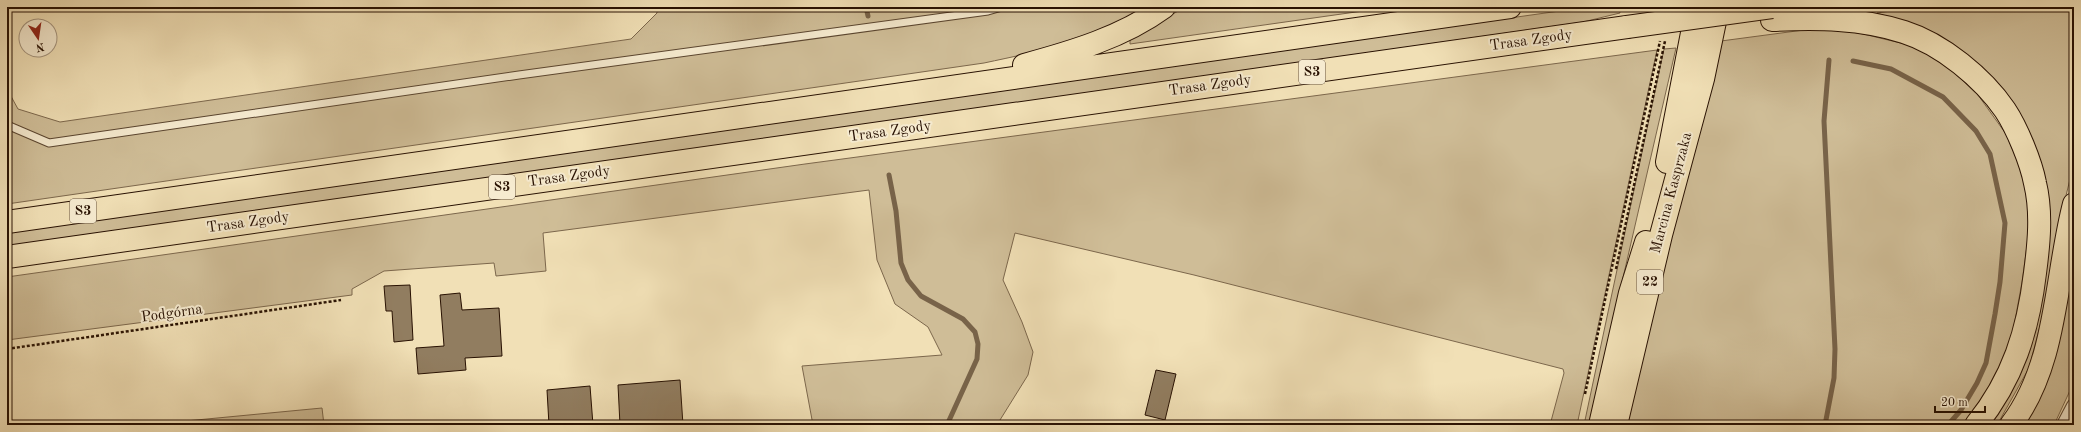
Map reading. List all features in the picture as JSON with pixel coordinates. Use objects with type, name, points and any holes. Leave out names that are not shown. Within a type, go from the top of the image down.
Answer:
[{"type":"main road","points":[[928,90],[1057,56],[1107,38],[1151,16],[1164,7]]},
{"type":"main road","name":"S3","points":[[7,222],[1510,7]]},
{"type":"main road","name":"Marcina Kasprzaka","points":[[1600,425],[1630,293],[1667,162],[1697,7]]},
{"type":"main road","name":"Marcina Kasprzaka","points":[[1616,425],[1661,235],[1703,79],[1718,7]]},
{"type":"main road","name":"Trasa Zgody","points":[[7,257],[1627,27],[1666,31],[1772,13],[1863,22],[1905,32],[1944,52],[1980,80],[2006,111],[2029,159],[2035,183],[2039,208],[2039,244],[2027,325],[2019,348],[2010,371],[1993,404],[1976,425]]},
{"type":"main road","points":[[2011,425],[2022,410],[2043,363],[2054,310],[2065,238],[2074,204]]},
{"type":"street","points":[[2064,425],[2074,406]]},
{"type":"lane","points":[[7,125],[49,143],[511,76],[988,11],[1002,7]]},
{"type":"path","points":[[1587,396],[1666,31]]},
{"type":"path","name":"Podgórna","points":[[7,349],[341,300]]},
{"type":"shaded area","points":[[657,7],[1145,7],[1108,28],[1068,43],[984,63],[7,204],[7,89],[18,109],[60,122],[631,39],[657,13]]},
{"type":"shaded area","points":[[1185,7],[1391,7],[1130,44],[1130,39]]},
{"type":"shaded area","points":[[1588,7],[1619,7],[1620,13],[1583,22],[7,248],[7,230]]},
{"type":"shaded area","points":[[1918,7],[2074,7],[2074,163],[2059,224],[2052,274],[2029,368],[1997,425],[1987,425],[2049,222],[1995,84],[1960,50],[1925,30],[1877,13]]},
{"type":"shaded area","points":[[1819,28],[1859,33],[1909,45],[1944,63],[1978,95],[2006,134],[2026,181],[2030,224],[2022,282],[2012,337],[2000,374],[1966,425],[1622,425],[1721,41]]},
{"type":"shaded area","points":[[1676,48],[1589,425],[1584,425],[1664,49]]},
{"type":"shaded area","points":[[1657,50],[1577,425],[1550,425],[1564,373],[1563,369],[1194,275],[1015,233],[1003,280],[1022,322],[1033,352],[1028,375],[1000,420],[1000,425],[813,425],[802,366],[942,355],[928,327],[895,304],[877,260],[869,190],[543,233],[546,271],[496,276],[494,263],[384,271],[352,289],[352,295],[7,340],[7,277],[805,164]]},
{"type":"shaded area","points":[[2074,243],[2074,382],[2054,425],[2022,425]]},
{"type":"shaded area","points":[[322,408],[324,425],[144,425]]},
{"type":"building","points":[[410,285],[413,340],[394,342],[392,311],[386,311],[384,286]]},
{"type":"building","points":[[460,293],[462,310],[499,308],[502,356],[465,358],[466,370],[418,374],[416,348],[444,346],[440,295]]},
{"type":"building","points":[[1156,370],[1176,374],[1165,420],[1145,415]]},
{"type":"building","points":[[680,380],[683,425],[620,425],[618,385]]},
{"type":"building","points":[[590,386],[593,425],[549,425],[547,390]]},
{"type":"waterway","points":[[866,7],[868,16]]},
{"type":"waterway","points":[[1825,425],[1834,378],[1835,349],[1824,121],[1829,60]]},
{"type":"waterway","points":[[1853,61],[1891,69],[1943,97],[1976,131],[1990,154],[2005,223],[2000,282],[1986,363],[1977,383],[1961,410],[1948,425]]},
{"type":"waterway","points":[[889,175],[896,211],[901,263],[908,280],[921,296],[963,319],[975,332],[978,344],[977,359],[947,425]]}]
